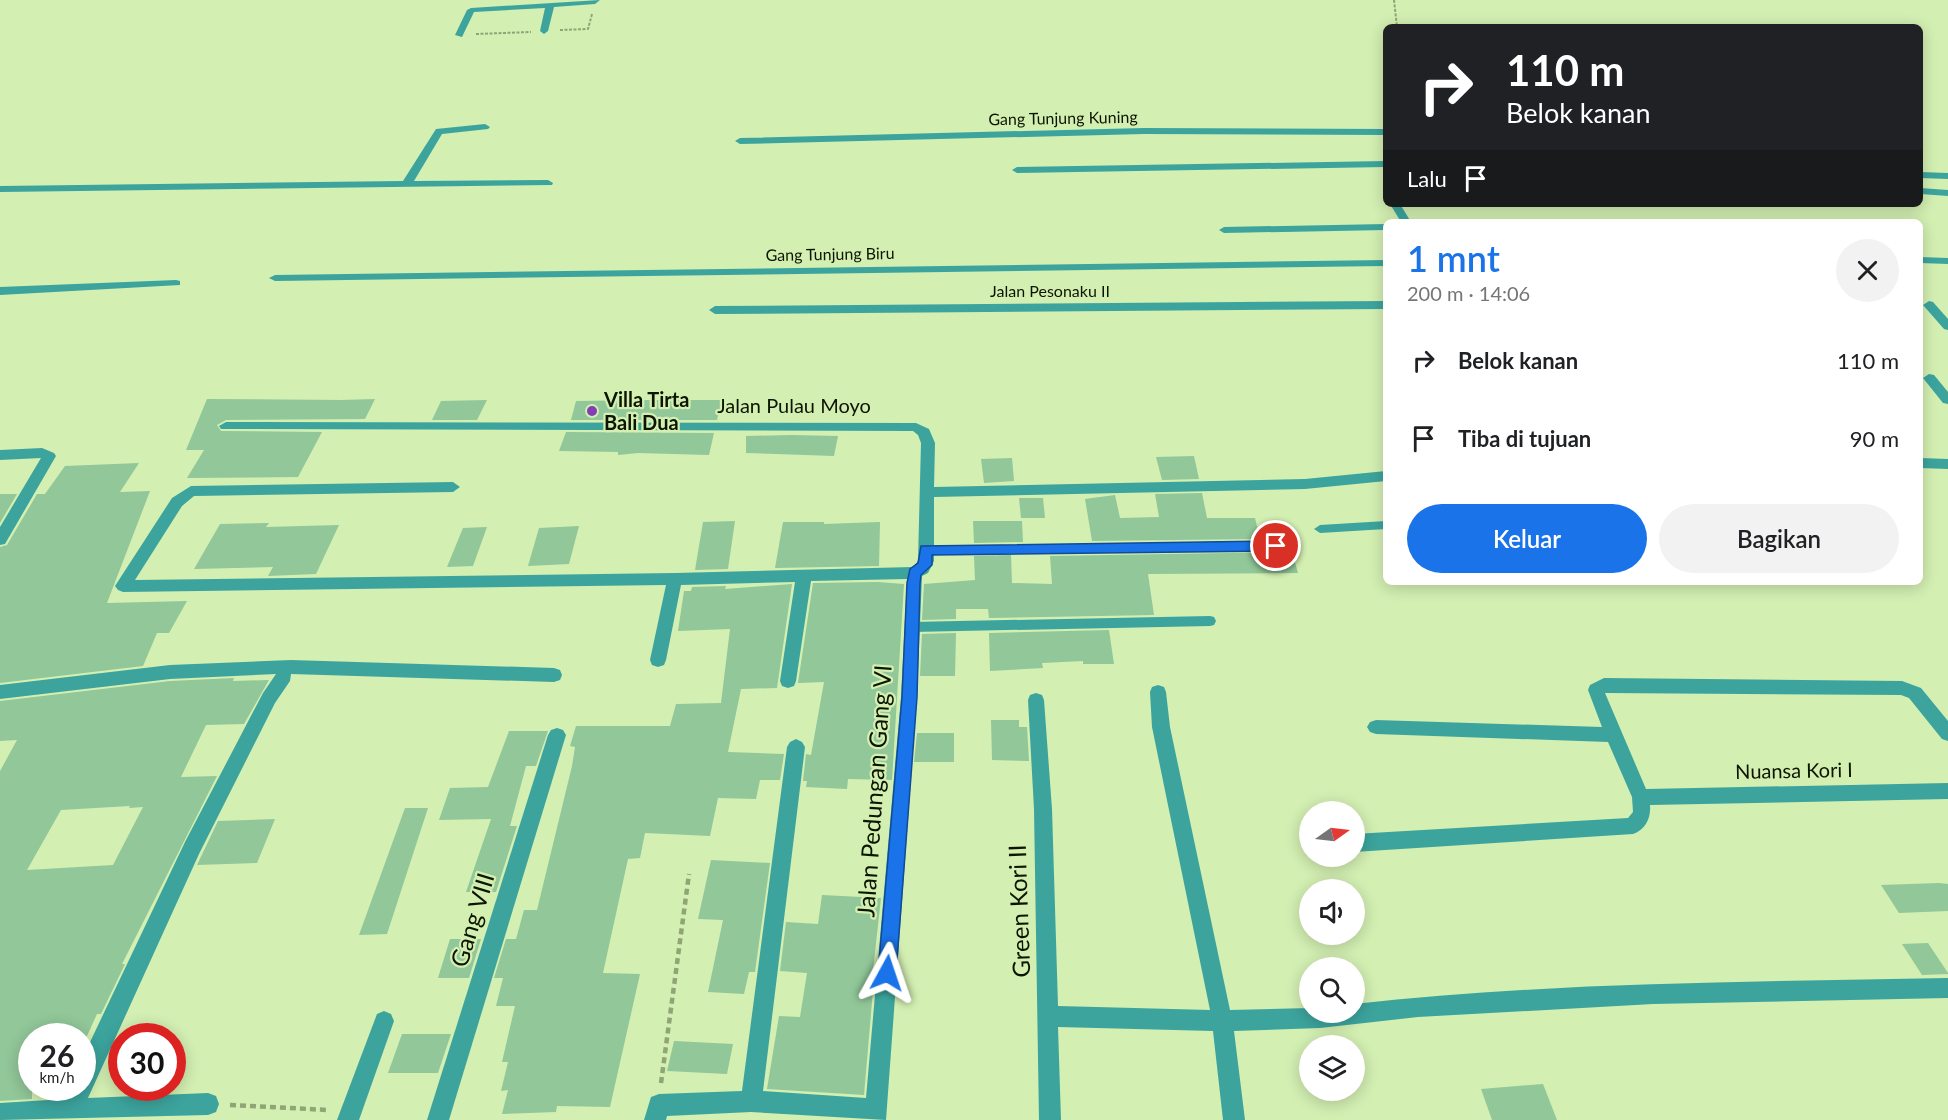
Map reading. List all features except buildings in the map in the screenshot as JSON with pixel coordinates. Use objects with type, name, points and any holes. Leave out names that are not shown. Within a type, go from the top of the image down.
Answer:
[{"type":"street","points":[[459,35],[471,10],[595,2],[596,0]]},
{"type":"street","points":[[544,31],[550,5]]},
{"type":"street","points":[[407,184],[439,131],[485,128]]},
{"type":"street","name":"Gang Tunjung Kuning","points":[[740,141],[974,134],[1383,132]]},
{"type":"street","points":[[1017,170],[1383,164]]},
{"type":"street","points":[[1923,175],[1948,176]]},
{"type":"street","points":[[0,189],[548,183]]},
{"type":"street","points":[[1923,192],[1948,193]]},
{"type":"street","points":[[1224,230],[1383,227]]},
{"type":"street","points":[[1923,260],[1948,261]]},
{"type":"street","name":"Gang Tunjung Biru","points":[[275,278],[1383,263]]},
{"type":"street","points":[[0,291],[176,283]]},
{"type":"street","name":"Jalan Pesonaku II","points":[[715,310],[1383,305]]},
{"type":"street","points":[[1929,305],[1948,326]]},
{"type":"street","points":[[1924,378],[1948,379]]},
{"type":"street","points":[[1924,378],[1948,400]]},
{"type":"street","name":"Jalan Pulau Moyo","points":[[226,426],[909,425],[920,429],[928,439],[926,550],[923,569],[915,573]]},
{"type":"street","points":[[0,455],[42,453],[49,456],[6,519],[0,540]]},
{"type":"street","points":[[1923,463],[1948,464]]},
{"type":"street","points":[[927,492],[1305,484],[1383,476]]},
{"type":"street","points":[[453,487],[191,491],[177,502],[123,586],[675,579],[915,573]]},
{"type":"street","name":"Jalan Pedungan Gang VI","points":[[875,1115],[909,697],[915,573]]},
{"type":"street","points":[[788,681],[804,575]]},
{"type":"street","points":[[658,660],[675,579]]},
{"type":"street","points":[[0,692],[170,672],[291,667],[554,675]]},
{"type":"street","points":[[96,1056],[192,848],[269,698],[284,676]]},
{"type":"street","points":[[1365,842],[1633,826],[1642,815],[1641,797],[1596,690],[1604,685],[1902,688],[1915,693],[1948,734]]},
{"type":"street","points":[[1158,692],[1161,727],[1222,1021],[1234,1120]]},
{"type":"street","name":"Green Kori II","points":[[1036,700],[1049,1017],[1050,1120]]},
{"type":"street","points":[[1376,728],[1614,735]]},
{"type":"street","name":"Gang VIII","points":[[438,1120],[557,735]]},
{"type":"street","points":[[751,1101],[796,747]]},
{"type":"street","name":"Nuansa Kori I","points":[[1641,797],[1948,791]]},
{"type":"street","points":[[1049,1017],[1222,1021],[1320,1018],[1418,1007],[1653,994],[1948,988]]},
{"type":"street","points":[[350,1115],[384,1021]]},
{"type":"street","points":[[71,1109],[75,1101]]},
{"type":"street","points":[[657,1112],[751,1101],[875,1115]]},
{"type":"street","points":[[0,1114],[208,1104]]},
{"type":"lane","points":[[1320,529],[1383,525]]},
{"type":"lane","points":[[926,550],[1276,546]]},
{"type":"lane","points":[[912,627],[1210,621]]},
{"type":"path","points":[[1394,0],[1397,24]]},
{"type":"path","points":[[657,1112],[689,874]]},
{"type":"path","points":[[208,1104],[350,1115]]},
{"type":"place","name":"Villa Tirta Bali Dua","points":[[592,411]]},
{"type":"route","points":[[887,973],[909,697],[914,583],[915,573],[923,569],[925,565],[926,550],[1276,546]]}]
